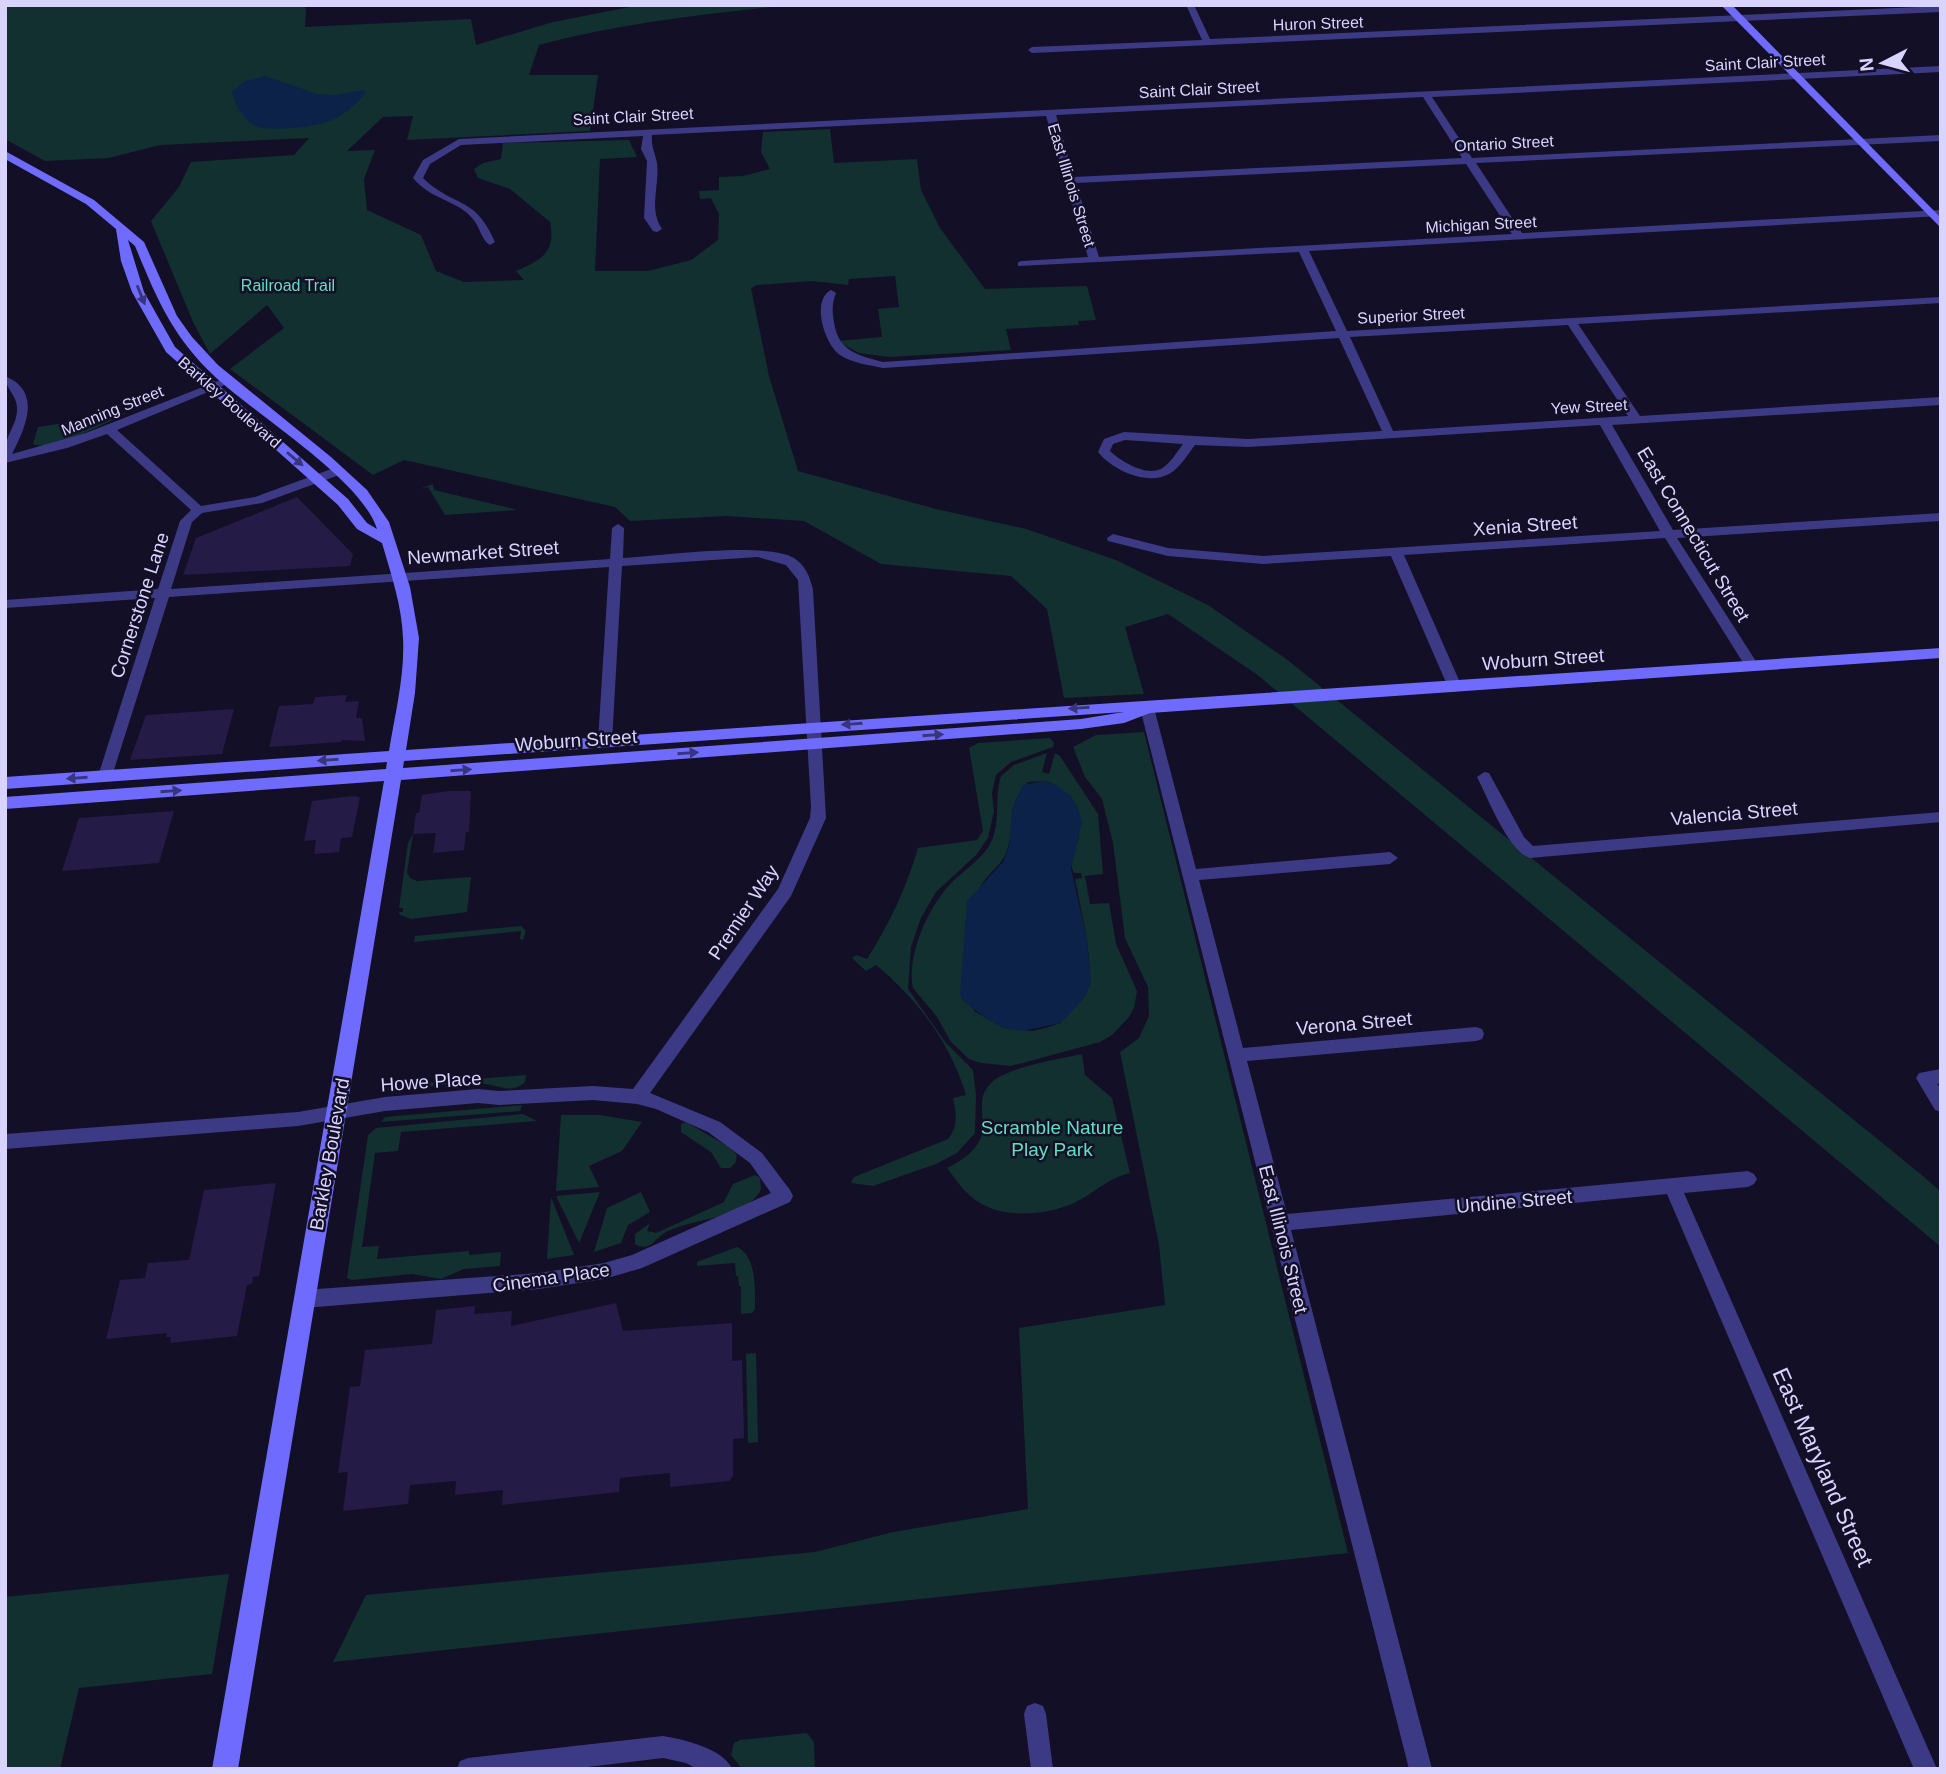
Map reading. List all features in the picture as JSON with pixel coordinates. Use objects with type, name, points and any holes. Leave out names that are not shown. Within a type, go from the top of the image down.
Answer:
[{"type":"main road","points":[[1726,5],[1859,141],[1935,214],[1941,225]]},
{"type":"main road","name":"Barkley Boulevard","points":[[5,154],[90,202],[140,244],[171,316],[188,341],[214,368],[362,494],[382,522],[400,577],[410,631],[411,663],[395,765],[225,1769]]},
{"type":"main road","name":"Barkley Boulevard","points":[[121,230],[122,247],[151,321],[170,349],[343,502],[362,526],[386,540]]},
{"type":"main road","name":"Woburn Street","points":[[5,803],[395,765],[605,741],[1081,724],[1125,718],[1147,708],[1941,653]]},
{"type":"main road","name":"Woburn Street","points":[[5,783],[105,776],[395,765],[815,735]]},
{"type":"street","points":[[1190,5],[1207,42]]},
{"type":"street","points":[[1925,7],[1941,21]]},
{"type":"street","name":"Huron Street","points":[[1032,50],[1925,7],[1941,9]]},
{"type":"street","name":"Saint Clair Street","points":[[490,242],[484,224],[473,209],[430,193],[418,178],[426,162],[459,142],[1941,69]]},
{"type":"street","points":[[1425,94],[1520,238]]},
{"type":"street","name":"East Illinois Street","points":[[1050,112],[1094,259]]},
{"type":"street","points":[[648,131],[646,149],[652,161],[649,218],[657,229]]},
{"type":"street","name":"Ontario Street","points":[[1069,180],[1941,138]]},
{"type":"street","name":"Michigan Street","points":[[1022,264],[1935,214]]},
{"type":"street","points":[[1302,247],[1389,435]]},
{"type":"street","name":"Superior Street","points":[[831,293],[827,302],[830,340],[857,358],[883,365],[1342,334],[1941,300]]},
{"type":"street","name":"East Connecticut Street","points":[[1572,323],[1636,419]]},
{"type":"street","points":[[5,379],[20,395],[24,407],[23,418],[5,457]]},
{"type":"street","name":"Manning Street","points":[[5,457],[50,451],[109,430],[228,380]]},
{"type":"street","name":"Yew Street","points":[[1192,441],[1239,443],[1389,435],[1941,401]]},
{"type":"street","name":"East Connecticut Street","points":[[1604,421],[1669,535],[1752,666]]},
{"type":"street","points":[[109,430],[198,510],[258,500],[338,471]]},
{"type":"street","points":[[1124,436],[1192,441],[1165,471],[1152,474],[1109,458],[1104,452],[1108,442],[1124,436]]},
{"type":"street","name":"Cornerstone Lane","points":[[105,776],[186,521],[198,510]]},
{"type":"street","name":"Xenia Street","points":[[1113,538],[1168,552],[1263,560],[1941,517]]},
{"type":"street","points":[[605,741],[618,528]]},
{"type":"street","points":[[1396,552],[1455,687]]},
{"type":"street","name":"Newmarket Street","points":[[5,604],[616,562],[758,553],[778,555],[800,568],[805,577],[815,735]]},
{"type":"street","name":"East Illinois Street","points":[[1147,708],[1421,1769]]},
{"type":"street","name":"Premier Way","points":[[637,1097],[779,900],[799,866],[818,818],[815,735]]},
{"type":"street","name":"Valencia Street","points":[[1484,777],[1518,841],[1530,852],[1941,817]]},
{"type":"street","points":[[1190,874],[1390,858]]},
{"type":"street","name":"Verona Street","points":[[1237,1055],[1476,1034]]},
{"type":"street","points":[[1933,1077],[1941,1105]]},
{"type":"street","name":"Howe Place","points":[[5,1142],[213,1124],[245,1124],[385,1104],[478,1096],[499,1098],[577,1092],[637,1097],[684,1112],[726,1135],[759,1161],[784,1196]]},
{"type":"street","name":"Undine Street","points":[[1280,1223],[1748,1179]]},
{"type":"street","name":"East Maryland Street","points":[[1672,1186],[1926,1769]]},
{"type":"street","name":"Cinema Place","points":[[304,1299],[409,1289],[433,1291],[513,1284],[604,1271],[659,1252],[784,1196]]},
{"type":"street","points":[[1035,1714],[1042,1769]]},
{"type":"street","points":[[468,1769],[602,1761],[663,1747],[710,1761],[721,1769]]},
{"type":"green space","name":"Railroad Trail","points":[[5,5],[303,5],[306,9],[305,27],[471,19],[476,45],[553,22],[635,6],[790,5],[632,25],[539,45],[529,75],[598,75],[590,131],[407,140],[413,116],[383,117],[347,151],[375,150],[364,179],[367,210],[421,235],[436,271],[464,282],[524,280],[516,271],[545,254],[551,241],[550,222],[510,189],[478,178],[474,169],[483,163],[501,159],[503,143],[629,140],[637,157],[600,159],[595,271],[648,271],[691,260],[718,240],[719,214],[711,198],[700,199],[699,191],[719,190],[719,177],[743,176],[770,169],[761,152],[763,132],[830,129],[834,163],[917,159],[921,190],[940,228],[985,289],[1087,286],[1096,320],[1078,321],[1079,325],[1006,329],[1011,350],[889,357],[859,353],[837,341],[882,337],[878,309],[899,307],[895,276],[849,279],[848,285],[812,281],[757,285],[751,288],[769,376],[798,471],[936,509],[1026,529],[1116,560],[1208,605],[1289,661],[1923,1176],[1941,1192],[1941,1247],[1259,676],[1168,614],[1125,627],[1144,694],[1064,698],[1047,609],[1011,576],[881,564],[804,521],[727,516],[630,521],[615,507],[404,460],[373,475],[230,369],[284,328],[267,305],[210,354],[193,322],[151,221],[179,187],[191,162],[294,155],[309,138],[160,145],[109,158],[45,161],[5,139]]},
{"type":"green space","points":[[127,413],[66,440],[53,444],[33,444],[38,427]]},
{"type":"green space","points":[[433,484],[434,490],[518,510],[445,515],[428,487],[419,489]]},
{"type":"green space","points":[[1144,732],[1348,1553],[333,1662],[366,1595],[815,1552],[893,1532],[1028,1509],[1019,1328],[1165,1305],[1159,1245],[1120,1052],[1139,1038],[1149,1016],[1148,987],[1125,938],[1113,843],[1102,799],[1085,777],[1073,747],[1096,735]]},
{"type":"green space","points":[[1050,738],[1054,743],[1053,747],[1011,762],[996,775],[992,793],[994,811],[988,838],[976,855],[936,892],[921,918],[911,947],[908,989],[946,1043],[973,1070],[976,1095],[975,1133],[957,1153],[936,1164],[873,1186],[851,1183],[854,1177],[948,1139],[955,1124],[953,1098],[966,1095],[942,1040],[919,1008],[876,965],[866,971],[852,958],[856,955],[867,959],[875,946],[897,905],[918,848],[977,840],[983,831],[969,748],[978,743]]},
{"type":"green space","points":[[1047,753],[1042,772],[1049,774],[1055,753],[1060,756],[1098,814],[1103,874],[1085,876],[1090,904],[1109,903],[1116,944],[1137,991],[1134,1008],[1129,1017],[1112,1035],[1100,1042],[1011,1066],[969,1059],[951,1042],[937,1017],[913,988],[912,975],[916,946],[935,904],[992,840],[1001,776],[1014,765]],"holes":[[[1028,782],[1052,783],[1079,838],[1072,864],[1074,873],[1081,873],[1082,878],[1075,879],[1087,939],[1091,984],[1061,1023],[1032,1031],[1003,1028],[974,1011],[965,945],[968,912],[984,881],[1006,853],[1014,806],[1021,791]]]},
{"type":"green space","points":[[413,834],[407,873],[410,878],[417,881],[471,877],[467,912],[411,919],[400,915],[399,912],[403,912],[403,908],[399,908],[408,843]]},
{"type":"green space","points":[[521,926],[526,931],[523,940],[520,939],[521,931],[414,942],[415,936]]},
{"type":"green space","name":"Scramble Nature Play Park","points":[[1082,1054],[1085,1075],[1112,1098],[1130,1173],[1114,1179],[1074,1203],[1052,1210],[1014,1213],[990,1208],[975,1200],[947,1168],[966,1157],[982,1135],[982,1104],[990,1084],[1020,1068]]},
{"type":"green space","points":[[526,1075],[525,1082],[510,1089],[484,1084],[460,1084],[389,1091],[386,1086]]},
{"type":"green space","points":[[522,1105],[520,1111],[381,1122],[385,1117]]},
{"type":"green space","points":[[523,1114],[537,1121],[401,1132],[398,1151],[375,1153],[362,1247],[379,1246],[377,1259],[469,1251],[469,1255],[501,1252],[500,1266],[464,1269],[441,1279],[412,1274],[352,1280],[347,1278],[368,1135],[376,1128]]},
{"type":"green space","points":[[561,1115],[600,1115],[642,1122],[622,1151],[589,1166],[599,1187],[556,1191]]},
{"type":"green space","points":[[686,1122],[729,1147],[737,1155],[736,1162],[730,1168],[721,1168],[711,1152],[681,1132],[681,1124]]},
{"type":"green space","points":[[755,1175],[760,1178],[761,1189],[754,1199],[743,1207],[731,1213],[674,1228],[647,1246],[635,1244],[635,1234],[650,1223],[647,1231],[656,1233],[724,1202],[733,1184]]},
{"type":"green space","points":[[600,1192],[579,1243],[556,1196]]},
{"type":"green space","points":[[641,1192],[650,1212],[628,1225],[621,1243],[594,1252],[607,1208]]},
{"type":"green space","points":[[551,1197],[574,1255],[547,1259]]},
{"type":"green space","points":[[737,1247],[744,1251],[754,1274],[755,1309],[752,1313],[741,1314],[741,1286],[736,1276],[735,1263],[697,1266],[697,1262]]},
{"type":"green space","points":[[756,1353],[758,1442],[748,1443],[746,1354]]},
{"type":"green space","points":[[229,1574],[212,1674],[79,1688],[60,1769],[5,1769],[5,1597]]},
{"type":"green space","points":[[807,1733],[814,1742],[815,1769],[742,1769],[731,1755],[734,1743],[740,1740]]},
{"type":"water","points":[[265,76],[317,94],[335,95],[363,90],[366,93],[333,120],[312,126],[262,128],[252,124],[244,116],[232,91],[245,81]]},
{"type":"water","points":[[1044,781],[1058,786],[1071,796],[1082,822],[1071,869],[1087,939],[1091,984],[1084,998],[1061,1023],[1022,1031],[1003,1028],[987,1019],[963,1001],[960,994],[967,901],[1003,862],[1009,846],[1012,809],[1023,785]]},
{"type":"building","points":[[297,497],[353,554],[350,566],[183,575],[196,538]]},
{"type":"building","points":[[347,695],[345,702],[359,701],[356,718],[362,718],[365,741],[342,740],[269,747],[279,706],[313,704],[315,697]]},
{"type":"building","points":[[234,709],[222,754],[130,760],[146,715]]},
{"type":"building","points":[[471,791],[469,832],[466,832],[464,850],[433,853],[436,833],[413,834],[416,813],[419,813],[422,795]]},
{"type":"building","points":[[360,797],[352,837],[341,838],[339,852],[314,854],[316,840],[304,841],[312,801]]},
{"type":"building","points":[[174,811],[159,863],[62,871],[79,818]]},
{"type":"building","points":[[276,1183],[259,1276],[253,1277],[252,1284],[247,1285],[237,1336],[170,1343],[171,1337],[166,1337],[167,1333],[106,1339],[120,1280],[145,1278],[148,1263],[189,1260],[204,1190]]},
{"type":"building","points":[[616,1303],[623,1331],[732,1323],[732,1361],[742,1360],[744,1438],[733,1439],[733,1476],[729,1481],[670,1487],[670,1473],[620,1478],[619,1492],[502,1505],[503,1490],[455,1495],[456,1481],[410,1485],[408,1504],[343,1511],[348,1472],[338,1473],[350,1387],[360,1386],[365,1350],[432,1344],[436,1310],[475,1306],[474,1314],[512,1311],[511,1326]]}]
